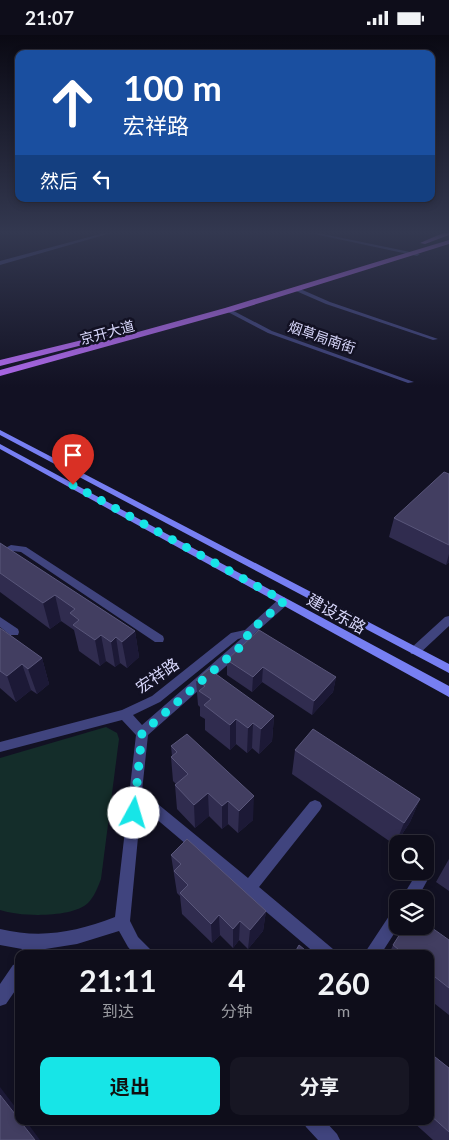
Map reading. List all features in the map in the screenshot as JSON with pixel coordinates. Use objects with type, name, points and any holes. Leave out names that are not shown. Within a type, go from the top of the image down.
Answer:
[{"type":"main road","name":"京开大道","points":[[0,363],[136,328],[284,285]]},
{"type":"main road","name":"京开大道","points":[[0,373],[316,285]]},
{"type":"main road","name":"建设东路","points":[[0,432],[449,669]]},
{"type":"main road","name":"建设东路","points":[[0,446],[449,692]]},
{"type":"street","points":[[298,290],[328,303],[435,339]]},
{"type":"street","name":"烟草局南街","points":[[228,310],[270,332],[410,382]]},
{"type":"street","points":[[0,556],[11,549],[24,549],[159,639]]},
{"type":"street","name":"宏祥路","points":[[0,747],[124,714],[156,699],[234,636],[248,633],[284,601]]},
{"type":"street","points":[[415,651],[449,619]]},
{"type":"street","points":[[0,621],[14,632]]},
{"type":"street","points":[[141,950],[133,942],[122,922],[142,733],[246,642],[248,633]]},
{"type":"street","points":[[124,714],[142,733]]},
{"type":"street","points":[[136,794],[323,950]]},
{"type":"street","points":[[249,888],[315,806]]},
{"type":"street","points":[[414,890],[420,881]]},
{"type":"street","points":[[0,937],[31,949],[71,939],[122,922]]},
{"type":"street","points":[[375,950],[389,928]]},
{"type":"street","points":[[0,998],[15,977]]},
{"type":"street","points":[[316,1125],[331,1140]]},
{"type":"green space","points":[[106,727],[117,733],[119,739],[101,879],[94,895],[88,903],[80,908],[58,914],[32,915],[0,910],[0,758]]},
{"type":"building","points":[[444,472],[449,474],[449,545],[394,518]]},
{"type":"building","points":[[0,543],[135,631],[122,642],[116,637],[111,642],[101,635],[95,640],[73,625],[79,620],[70,613],[75,609],[55,595],[43,603],[0,573]]},
{"type":"building","points":[[0,628],[42,658],[28,669],[22,664],[7,676],[0,671]]},
{"type":"building","points":[[259,630],[336,677],[314,701],[263,667],[253,677],[227,660]]},
{"type":"building","points":[[209,669],[274,716],[261,729],[253,723],[248,728],[236,719],[230,725],[204,705],[211,699],[199,691],[205,686],[196,680]]},
{"type":"building","points":[[313,729],[420,799],[404,823],[295,750]]},
{"type":"building","points":[[187,734],[254,796],[239,811],[228,801],[222,806],[208,793],[194,805],[175,785],[188,774],[171,757],[177,752],[171,746]]},
{"type":"building","points":[[187,839],[266,911],[250,930],[240,921],[233,929],[219,915],[211,924],[180,893],[188,885],[174,871],[181,864],[171,855]]},
{"type":"building","points":[[434,929],[449,940],[449,988],[434,976],[434,950],[399,950],[393,945],[399,935],[434,935]]},
{"type":"building","points":[[299,945],[305,950],[296,950]]},
{"type":"building","points":[[434,1056],[449,1068],[449,1132],[434,1119]]},
{"type":"building","points":[[0,1095],[15,1114],[15,1125],[23,1125],[35,1140],[0,1140]]},
{"type":"route","points":[[73,485],[284,601],[248,633],[246,642],[142,733],[134,813]]}]
